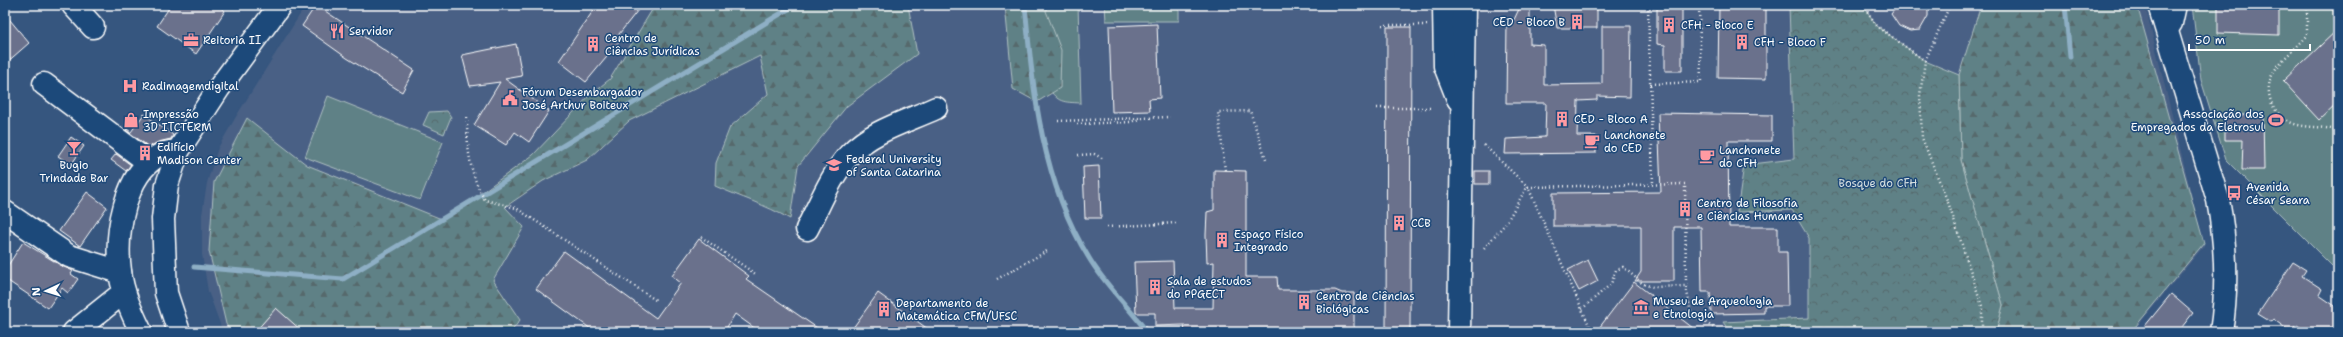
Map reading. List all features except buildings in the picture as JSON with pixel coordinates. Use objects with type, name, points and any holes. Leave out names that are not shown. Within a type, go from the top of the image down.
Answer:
[{"type":"street","points":[[73,5],[93,28]]},
{"type":"street","points":[[179,332],[166,293],[163,219],[167,185],[178,151],[219,88],[280,5]]},
{"type":"street","points":[[1444,5],[1445,66],[1462,108]]},
{"type":"street","points":[[1459,332],[1464,5]]},
{"type":"street","points":[[2159,5],[2218,200],[2224,232],[2225,285],[2221,332]]},
{"type":"street","points":[[2167,28],[2171,23],[2175,5]]},
{"type":"street","points":[[44,84],[148,162]]},
{"type":"street","points":[[807,228],[836,172],[850,153],[870,138],[936,108]]},
{"type":"street","points":[[141,332],[122,282],[119,234],[125,203],[135,181],[148,162],[161,154],[178,151]]},
{"type":"street","points":[[5,212],[69,256],[122,282]]},
{"type":"street","points":[[74,332],[122,282]]},
{"type":"path","points":[[1648,5],[1654,184]]},
{"type":"path","points":[[1650,84],[1701,82],[1699,5]]},
{"type":"path","points":[[1863,5],[1865,12],[1877,26],[1925,61]]},
{"type":"path","points":[[1950,5],[1925,61],[1920,95],[1922,138],[1949,205],[1982,306],[1982,332]]},
{"type":"path","points":[[2307,5],[2307,36],[2275,70],[2270,81],[2269,94],[2272,107],[2280,116],[2298,124],[2331,128],[2338,131]]},
{"type":"path","points":[[1382,25],[1431,24]]},
{"type":"path","points":[[1377,108],[1430,108]]},
{"type":"path","points":[[1225,170],[1218,112],[1250,111],[1266,159]]},
{"type":"path","points":[[467,117],[467,142],[474,183],[485,200],[516,208],[657,301]]},
{"type":"path","points":[[1058,121],[1130,117],[1170,117]]},
{"type":"path","points":[[1077,124],[1130,122],[1142,118]]},
{"type":"path","points":[[1484,145],[1528,187],[1592,332]]},
{"type":"path","points":[[1078,155],[1094,154],[1104,159]]},
{"type":"path","points":[[1528,187],[1685,184],[1686,286],[1691,313],[1720,332]]},
{"type":"path","points":[[1484,248],[1506,223],[1528,187]]},
{"type":"path","points":[[1107,227],[1176,223]]},
{"type":"path","points":[[701,237],[757,275]]},
{"type":"path","points":[[996,279],[1047,251]]},
{"type":"path","points":[[1582,309],[1611,284],[1616,270],[1623,267],[1643,284],[1653,287],[1686,286]]},
{"type":"shaded area","name":"Federal University of Santa Catarina","points":[[306,5],[1456,5],[1454,332],[223,332],[208,291],[202,254],[202,215],[207,183],[218,148]]},
{"type":"shaded area","points":[[1473,5],[2145,5],[2204,246],[2132,332],[1469,332]]},
{"type":"green space","points":[[655,5],[908,5],[917,54],[847,106],[798,166],[790,219],[762,205],[715,186],[716,163],[730,127],[768,94],[760,56],[629,121],[587,160],[543,181],[505,207],[524,227],[493,280],[520,320],[511,332],[231,332],[226,324],[209,251],[214,182],[247,118],[307,165],[444,220],[533,155],[591,94],[610,79]]},
{"type":"green space","points":[[1005,5],[1047,5],[1046,11],[1061,50],[1060,88],[1037,102],[1013,89]]},
{"type":"green space","points":[[1038,5],[1078,5],[1081,103],[1062,101],[1055,96],[1048,87]]},
{"type":"green space","points":[[1105,5],[1179,5],[1179,21],[1106,21]]},
{"type":"green space","name":"Bosque do CFH","points":[[1789,5],[1863,5],[1877,26],[1925,61],[1959,75],[1961,160],[2003,305],[1996,332],[1730,332],[1723,322],[1809,318],[1809,238],[1792,210],[1737,212],[1744,165],[1794,159]]},
{"type":"green space","points":[[1981,5],[2137,5],[2204,243],[2131,332],[1996,332],[2003,305],[1961,160],[1959,75]]},
{"type":"green space","name":"Associação dos Empregados da Eletrosul","points":[[2192,5],[2338,5],[2338,272],[2226,160],[2201,80]]},
{"type":"green space","points":[[328,96],[443,142],[420,200],[305,157]]},
{"type":"green space","points":[[447,111],[451,117],[444,134],[423,125],[429,112]]},
{"type":"waterway","points":[[194,267],[343,279],[795,5]]},
{"type":"waterway","points":[[1025,5],[1036,103],[1042,136],[1060,199],[1073,229],[1095,268],[1147,332]]},
{"type":"waterway","points":[[2065,5],[2070,57]]},
{"type":"place","name":"CED - Bloco B","points":[[1577,22]]},
{"type":"place","name":"CFH - Bloco E","points":[[1669,25]]},
{"type":"place","name":"Servidor","points":[[337,31]]},
{"type":"place","name":"Reitoria II","points":[[191,40]]},
{"type":"place","name":"CFH - Bloco F","points":[[1742,42]]},
{"type":"place","name":"Centro de Ciências Jurídicas","points":[[593,44]]},
{"type":"place","name":"Radimagemdigital","points":[[130,86]]},
{"type":"place","name":"Fórum Desembargador José Arthur Boiteux","points":[[510,98]]},
{"type":"place","name":"CED - Bloco A","points":[[1562,119]]},
{"type":"place","name":"Impressão 3D ITCTERM","points":[[131,120]]},
{"type":"place","name":"Associação dos Empregados da Eletrosul","points":[[2276,120]]},
{"type":"place","name":"Lanchonete do CED","points":[[1592,141]]},
{"type":"place","name":"Bugio Trindade Bar","points":[[74,148]]},
{"type":"place","name":"Edifício Madison Center","points":[[145,153]]},
{"type":"place","name":"Lanchonete do CFH","points":[[1707,156]]},
{"type":"place","name":"Federal University of Santa Catarina","points":[[834,165]]},
{"type":"place","name":"Avenida César Seara","points":[[2234,193]]},
{"type":"place","name":"Centro de Filosofia e Ciências Humanas","points":[[1685,209]]},
{"type":"place","name":"CCB","points":[[1399,223]]},
{"type":"place","name":"Espaço Físico Integrado","points":[[1222,240]]},
{"type":"place","name":"Sala de estudos do PPGECT","points":[[1155,287]]},
{"type":"place","name":"Centro de Ciências Biológicas","points":[[1304,302]]},
{"type":"place","name":"Museu de Arqueologia e Etnologia","points":[[1641,307]]},
{"type":"place","name":"Departamento de Matemática CFM/UFSC","points":[[884,309]]}]
